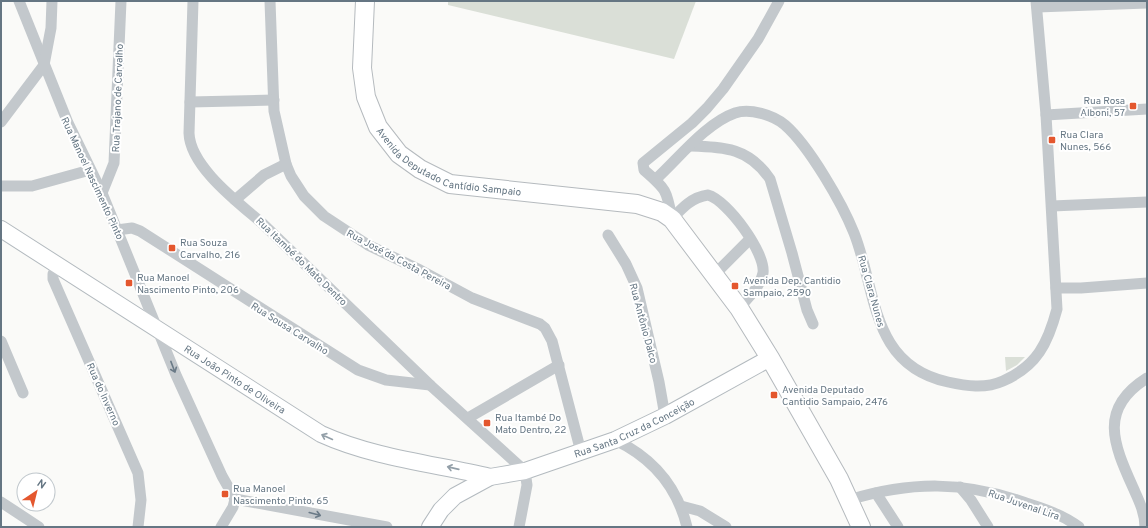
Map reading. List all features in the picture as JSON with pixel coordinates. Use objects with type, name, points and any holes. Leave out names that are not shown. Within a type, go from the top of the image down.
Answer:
[{"type":"main road","name":"Avenida Deputado Cantídio Sampaio","points":[[364,1],[362,68],[366,97],[378,127],[399,154],[420,169],[450,184],[637,204],[662,212],[672,219],[739,308],[770,358],[849,500],[861,527]]},
{"type":"street","name":"Rua Manoel Nascimento Pinto","points":[[19,1],[68,124],[102,193],[158,331],[222,476],[236,498]]},
{"type":"street","points":[[1,122],[44,65],[52,28],[52,1]]},
{"type":"street","name":"Rua Trajano de Carvalho","points":[[102,193],[113,170],[114,163],[121,1]]},
{"type":"street","name":"Rua Itambé do Mato Dentro","points":[[193,1],[189,143],[198,160],[234,200],[263,224],[430,385],[525,471]]},
{"type":"street","name":"Rua José da Costa Pereira","points":[[270,1],[274,111],[286,164],[291,176],[304,196],[324,216],[348,234],[472,298],[540,324],[545,328],[552,341],[559,365],[581,452]]},
{"type":"street","points":[[652,176],[642,166],[646,159],[692,124],[711,103],[758,39],[779,1]]},
{"type":"street","points":[[1037,4],[1147,3]]},
{"type":"street","name":"Rua Clara Nunes","points":[[652,176],[724,118],[743,111],[766,115],[778,120],[789,129],[809,154],[846,214],[855,234],[880,321],[890,344],[906,362],[923,374],[944,381],[972,386],[999,383],[1016,375],[1035,359],[1044,347],[1056,309],[1052,206],[1037,4]]},
{"type":"street","points":[[190,102],[274,100]]},
{"type":"street","points":[[1046,115],[1147,109]]},
{"type":"street","points":[[691,146],[732,150],[754,160],[770,179],[807,310],[813,324]]},
{"type":"street","points":[[234,200],[264,175],[286,164]]},
{"type":"street","points":[[1,186],[32,186],[90,170]]},
{"type":"street","name":"Avenida Deputado Cantídio Sampaio","points":[[652,176],[668,195],[672,219]]},
{"type":"street","points":[[651,208],[660,200],[664,190]]},
{"type":"street","points":[[672,219],[684,206],[694,199],[704,196],[712,196],[728,210],[750,239],[758,250],[763,272],[754,292],[739,308]]},
{"type":"street","points":[[1052,206],[1147,202]]},
{"type":"street","name":"Rua Sousa Carvalho","points":[[117,230],[132,228],[140,231],[358,370],[386,380],[430,385]]},
{"type":"street","name":"Rua João Pinto de Oliveira","points":[[1,229],[158,331],[328,437],[373,451],[490,478]]},
{"type":"street","name":"Rua Antônio Dalco","points":[[608,235],[626,264],[636,288],[659,382],[665,416]]},
{"type":"street","points":[[714,275],[750,239]]},
{"type":"street","name":"Rua do Inverno","points":[[58,266],[53,274],[53,279],[138,473],[141,500],[138,527]]},
{"type":"street","points":[[1056,288],[1081,288],[1147,283]]},
{"type":"street","points":[[1,341],[23,393]]},
{"type":"street","name":"Rua Santa Cruz da Conceição","points":[[490,478],[525,471],[615,440],[665,416],[770,358]]},
{"type":"street","points":[[468,418],[559,365]]},
{"type":"street","points":[[1145,527],[1143,511],[1121,461],[1113,435],[1113,427],[1117,410],[1132,390],[1147,378]]},
{"type":"street","points":[[615,440],[633,450],[653,466],[671,486],[681,506],[687,527]]},
{"type":"street","points":[[520,527],[527,485],[525,471]]},
{"type":"street","points":[[430,527],[441,510],[455,496],[490,478]]},
{"type":"street","name":"Rua Juvenal Lira","points":[[849,500],[876,493],[921,486],[960,487],[994,492],[1016,499],[1055,513],[1079,527]]},
{"type":"street","points":[[960,487],[971,500],[988,527]]},
{"type":"street","points":[[876,493],[898,527]]},
{"type":"street","points":[[221,527],[233,507],[236,498],[336,523],[387,527]]},
{"type":"street","points":[[1,502],[40,527]]},
{"type":"street","points":[[681,506],[700,511],[726,527]]},
{"type":"shaded area","points":[[448,1],[696,1],[674,59],[448,5]]},
{"type":"shaded area","points":[[1005,357],[1025,357],[1017,365],[1006,371]]},
{"type":"place","name":"Rua Rosa Alboni, 57","points":[[1133,106]]},
{"type":"place","name":"Rua Clara Nunes, 566","points":[[1052,140]]},
{"type":"place","name":"Rua Souza Carvalho, 216","points":[[172,248]]},
{"type":"place","name":"Rua Manoel Nascimento Pinto, 206","points":[[129,283]]},
{"type":"place","name":"Avenida Dep. Cantidio Sampaio, 2590","points":[[735,286]]},
{"type":"place","name":"Avenida Deputado Cantidio Sampaio, 2476","points":[[774,395]]},
{"type":"place","name":"Rua Itambé Do Mato Dentro, 22","points":[[487,423]]},
{"type":"place","name":"Rua Manoel Nascimento Pinto, 65","points":[[225,494]]}]
